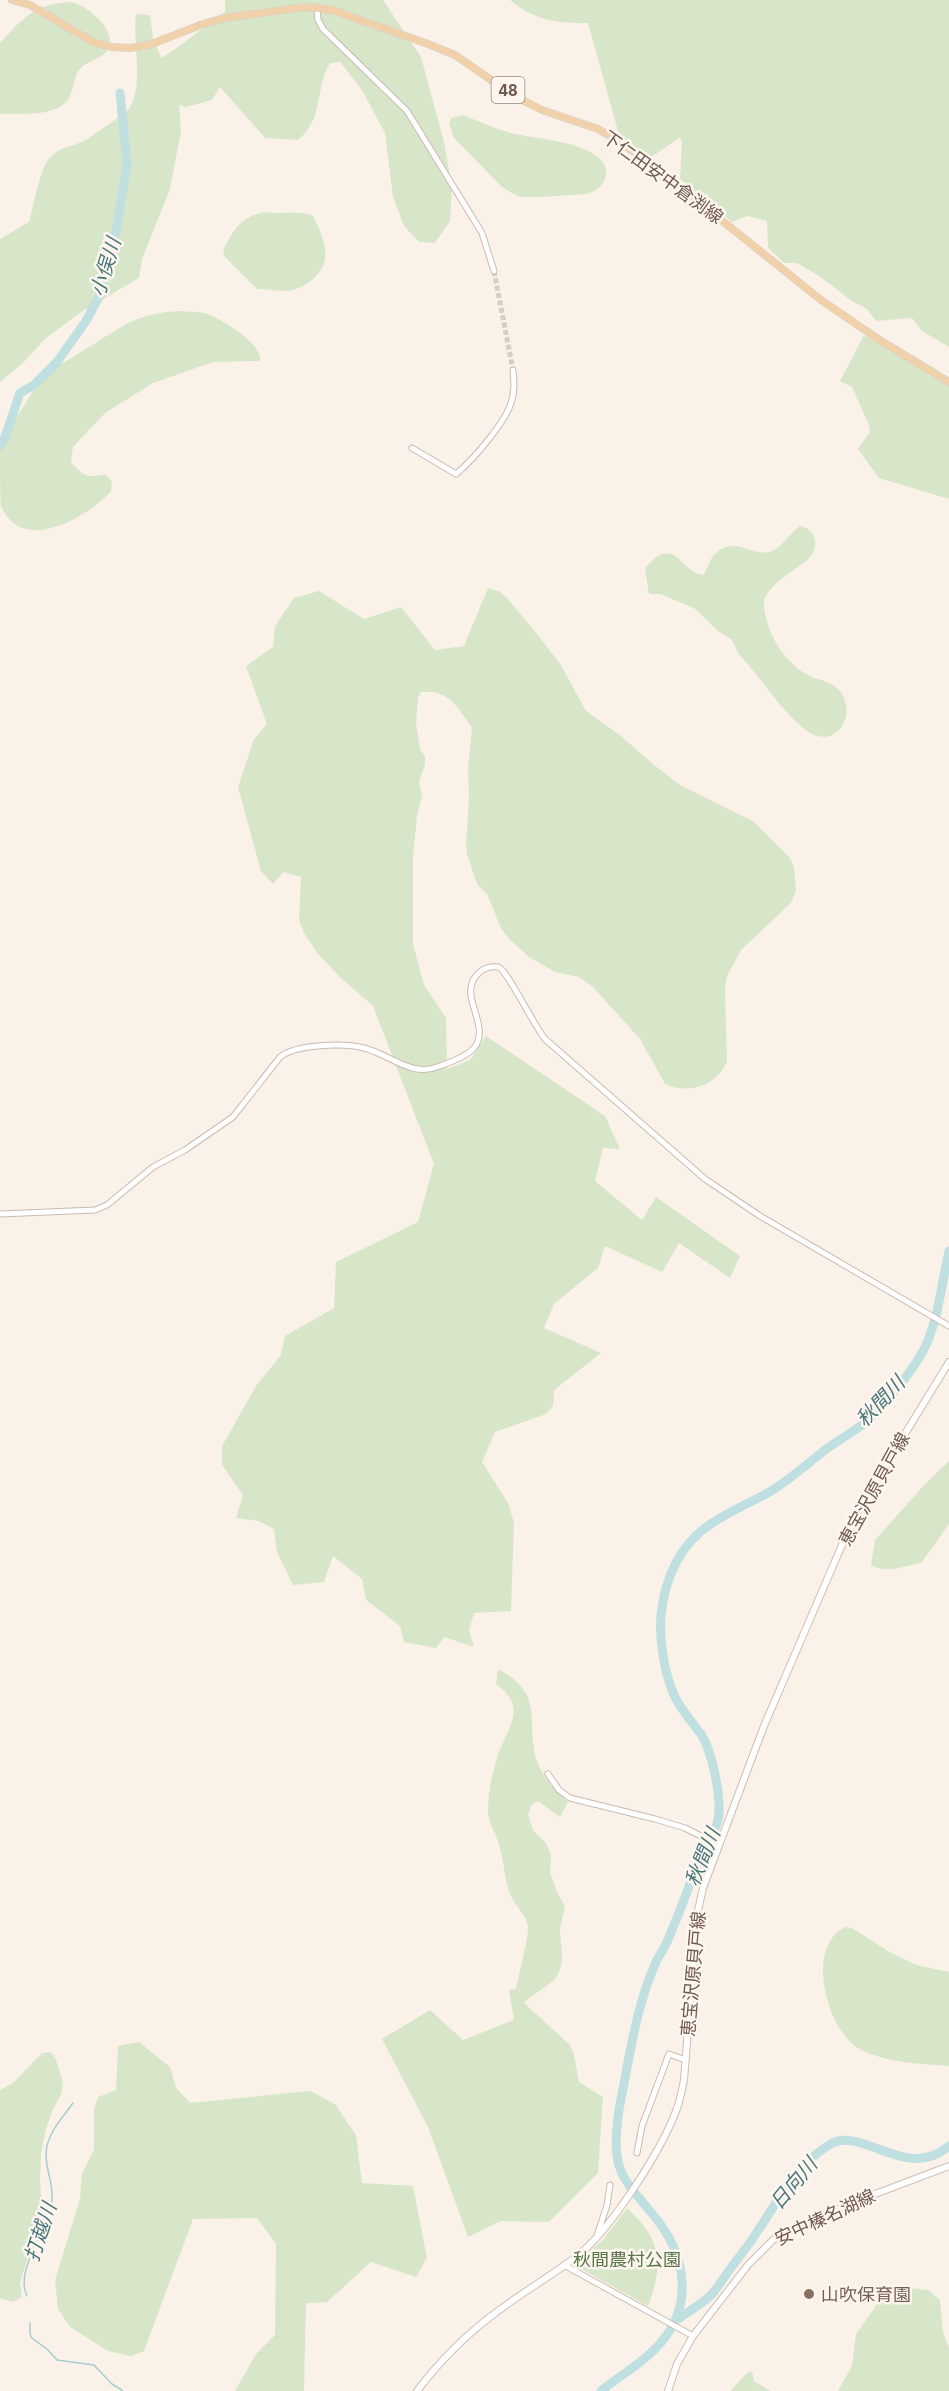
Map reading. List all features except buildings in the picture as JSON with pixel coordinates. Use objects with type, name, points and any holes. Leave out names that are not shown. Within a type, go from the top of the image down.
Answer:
[{"type":"main road","name":"下仁田安中倉渕線","points":[[12,0],[36,8],[93,42],[112,47],[130,48],[149,45],[202,24],[224,18],[316,7],[353,16],[455,55],[516,97],[542,110],[606,133],[659,170],[821,300],[881,341],[949,382]]},
{"type":"main road","name":"恵宝沢原貝戸線","points":[[417,2391],[456,2347],[484,2322],[577,2257],[596,2238],[626,2199],[676,2110],[686,2060],[697,1915],[717,1844],[764,1726],[845,1538],[859,1509],[949,1362]]},
{"type":"main road","name":"安中榛名湖線","points":[[668,2391],[690,2335],[748,2265],[773,2240],[794,2228],[949,2166]]},
{"type":"street","points":[[316,7],[318,20],[323,28],[390,93],[407,111],[420,130],[482,233],[494,271]]},
{"type":"street","points":[[412,448],[456,474],[468,464],[506,414],[512,401],[513,370]]},
{"type":"street","points":[[0,1214],[95,1210],[107,1205],[153,1167],[185,1150],[233,1117],[280,1057],[290,1050],[355,1046],[413,1068],[427,1070],[463,1056],[474,1048],[478,1035],[470,993],[471,982],[484,969],[496,967],[504,971],[511,980],[531,1020],[545,1039],[705,1179],[760,1216],[947,1325]]},
{"type":"street","points":[[548,1774],[559,1790],[570,1798],[685,1828],[717,1844]]},
{"type":"street","points":[[637,2153],[642,2126],[669,2054],[686,2060]]},
{"type":"street","points":[[596,2238],[607,2205],[610,2185]]},
{"type":"street","points":[[564,2265],[690,2335]]},
{"type":"green space","points":[[225,0],[383,0],[421,57],[444,142],[452,187],[450,221],[435,243],[419,242],[404,226],[393,197],[385,133],[362,90],[340,62],[330,63],[322,83],[316,113],[298,140],[265,138],[220,87],[212,100],[186,107],[179,105],[181,131],[170,189],[142,259],[139,278],[81,312],[45,339],[23,363],[0,382],[0,239],[29,222],[42,172],[51,156],[59,150],[84,141],[129,109],[134,98],[137,75],[136,14],[150,15],[153,38],[161,58],[225,12]]},
{"type":"green space","points":[[510,0],[949,0],[949,347],[922,331],[912,318],[876,321],[867,309],[852,301],[819,276],[797,263],[784,263],[768,248],[767,221],[747,216],[732,222],[680,179],[682,140],[679,138],[650,158],[619,135],[588,23],[566,23],[546,19],[528,12]]},
{"type":"green space","points":[[71,2],[94,14],[101,21],[110,37],[110,45],[106,52],[79,70],[70,97],[58,108],[34,113],[0,114],[0,43],[23,19],[39,9],[58,3]]},
{"type":"green space","points":[[463,115],[505,131],[584,149],[596,155],[604,164],[606,175],[603,182],[596,190],[587,194],[520,197],[502,187],[454,138],[449,123],[451,118]]},
{"type":"green space","points":[[266,212],[308,214],[313,216],[317,225],[324,242],[323,265],[312,280],[299,288],[286,291],[257,289],[225,257],[223,251],[230,236],[239,225],[251,216]]},
{"type":"green space","points":[[165,312],[204,313],[230,326],[255,347],[260,361],[213,362],[153,383],[105,413],[73,447],[71,462],[86,475],[106,475],[112,482],[111,491],[87,511],[55,527],[39,530],[24,528],[11,521],[1,506],[0,447],[8,428],[32,392],[64,362],[131,322]]},
{"type":"green space","points":[[864,335],[949,385],[949,499],[879,478],[858,449],[870,432],[869,425],[852,387],[840,381]]},
{"type":"green space","points":[[800,526],[811,531],[814,536],[814,551],[807,560],[774,586],[765,598],[764,604],[773,637],[785,657],[802,672],[834,686],[845,700],[847,710],[841,728],[827,737],[817,736],[799,724],[738,653],[732,640],[718,631],[694,608],[660,594],[649,594],[645,568],[655,558],[671,554],[695,573],[703,575],[713,557],[725,547],[739,547],[759,552],[772,551]]},
{"type":"green space","points":[[488,588],[499,591],[506,597],[533,629],[561,665],[586,711],[621,736],[680,785],[753,821],[790,858],[794,867],[796,891],[791,903],[741,950],[727,976],[725,989],[727,1061],[722,1070],[709,1082],[693,1088],[683,1089],[665,1084],[640,1039],[592,986],[579,977],[555,972],[529,957],[508,938],[501,928],[487,894],[477,884],[467,854],[468,769],[472,728],[452,701],[439,694],[421,692],[418,698],[416,723],[420,749],[425,756],[425,765],[419,781],[422,795],[417,816],[413,857],[413,944],[424,985],[446,1018],[447,1069],[470,1060],[486,1036],[605,1116],[620,1149],[603,1148],[595,1181],[642,1220],[656,1197],[740,1256],[730,1278],[679,1243],[662,1272],[605,1246],[598,1268],[554,1304],[544,1328],[601,1353],[554,1390],[553,1406],[546,1414],[495,1432],[482,1462],[508,1503],[514,1523],[511,1611],[474,1613],[469,1630],[474,1647],[444,1637],[436,1648],[404,1642],[400,1626],[366,1600],[362,1579],[333,1556],[324,1582],[293,1585],[277,1552],[274,1529],[258,1521],[236,1518],[243,1495],[222,1465],[222,1446],[256,1386],[281,1355],[285,1336],[334,1308],[336,1262],[418,1222],[434,1164],[373,1006],[318,954],[304,933],[299,920],[301,877],[283,872],[273,884],[261,871],[238,787],[254,739],[267,724],[246,666],[273,647],[275,626],[294,598],[319,591],[364,619],[401,607],[435,650],[464,646]]},
{"type":"green space","points":[[949,1461],[949,1524],[921,1563],[890,1569],[871,1565],[875,1540]]},
{"type":"green space","points":[[498,1669],[523,1689],[531,1709],[537,1761],[550,1784],[568,1802],[560,1817],[538,1801],[532,1804],[528,1814],[533,1830],[546,1843],[551,1855],[550,1873],[565,1906],[560,1929],[562,1959],[560,1971],[550,1984],[524,2003],[570,2045],[579,2082],[603,2097],[598,2173],[549,2222],[501,2221],[468,2237],[428,2127],[382,2039],[430,2010],[463,2040],[514,2020],[509,1990],[516,1989],[528,1926],[510,1894],[498,1840],[488,1815],[493,1773],[513,1716],[511,1700],[496,1684]]},
{"type":"green space","points":[[846,1927],[852,1928],[891,1953],[916,1965],[949,1972],[949,2066],[884,2058],[863,2051],[850,2042],[830,2009],[823,1970],[825,1952],[833,1937]]},
{"type":"green space","points":[[139,2042],[170,2067],[176,2088],[190,2103],[310,2091],[335,2104],[356,2135],[362,2183],[413,2186],[427,2258],[416,2277],[371,2262],[327,2302],[306,2303],[304,2391],[235,2391],[256,2354],[275,2335],[276,2244],[257,2218],[193,2219],[144,2351],[131,2356],[108,2351],[70,2327],[58,2309],[55,2280],[80,2199],[82,2174],[94,2149],[94,2109],[98,2097],[116,2090],[118,2046]]},
{"type":"green space","points":[[51,2052],[63,2082],[61,2095],[46,2129],[41,2153],[42,2208],[20,2283],[22,2297],[12,2302],[0,2298],[0,2090],[13,2083],[42,2053]]},
{"type":"green space","name":"秋間農村公園","points":[[627,2208],[647,2231],[657,2253],[656,2277],[648,2306],[574,2265],[603,2240]]},
{"type":"green space","points":[[898,2287],[928,2290],[940,2300],[943,2332],[949,2348],[949,2391],[838,2391],[852,2366],[856,2334],[885,2293]]},
{"type":"green space","points":[[752,2371],[754,2381],[770,2391],[730,2391],[747,2373]]},
{"type":"waterway","name":"小俣川","points":[[0,446],[20,393],[34,385],[57,362],[86,321],[100,295],[117,226],[127,163],[120,93]]},
{"type":"waterway","name":"秋間川","points":[[601,2391],[654,2350],[676,2318],[681,2301],[680,2266],[674,2249],[665,2232],[629,2185],[619,2167],[616,2143],[618,2114],[646,1989],[701,1856],[715,1830],[719,1813],[717,1783],[709,1751],[701,1734],[677,1700],[670,1686],[665,1666],[661,1615],[666,1588],[676,1563],[701,1531],[785,1482],[869,1419],[889,1399],[911,1370],[927,1343],[937,1309],[949,1251]]},
{"type":"waterway","name":"打越川","points":[[27,2296],[24,2285],[28,2261],[50,2212],[52,2201],[52,2187],[46,2160],[47,2146],[55,2128],[73,2103]]},
{"type":"waterway","name":"日向川","points":[[678,2319],[714,2292],[797,2173],[817,2153],[829,2145],[842,2141],[855,2142],[901,2156],[917,2158],[933,2156],[949,2146]]},
{"type":"waterway","name":"打越川","points":[[30,2323],[32,2338],[57,2360],[94,2365],[112,2384],[123,2391]]},
{"type":"tunnel","points":[[494,271],[513,370]]},
{"type":"place","name":"山吹保育園","points":[[809,2294]]}]
